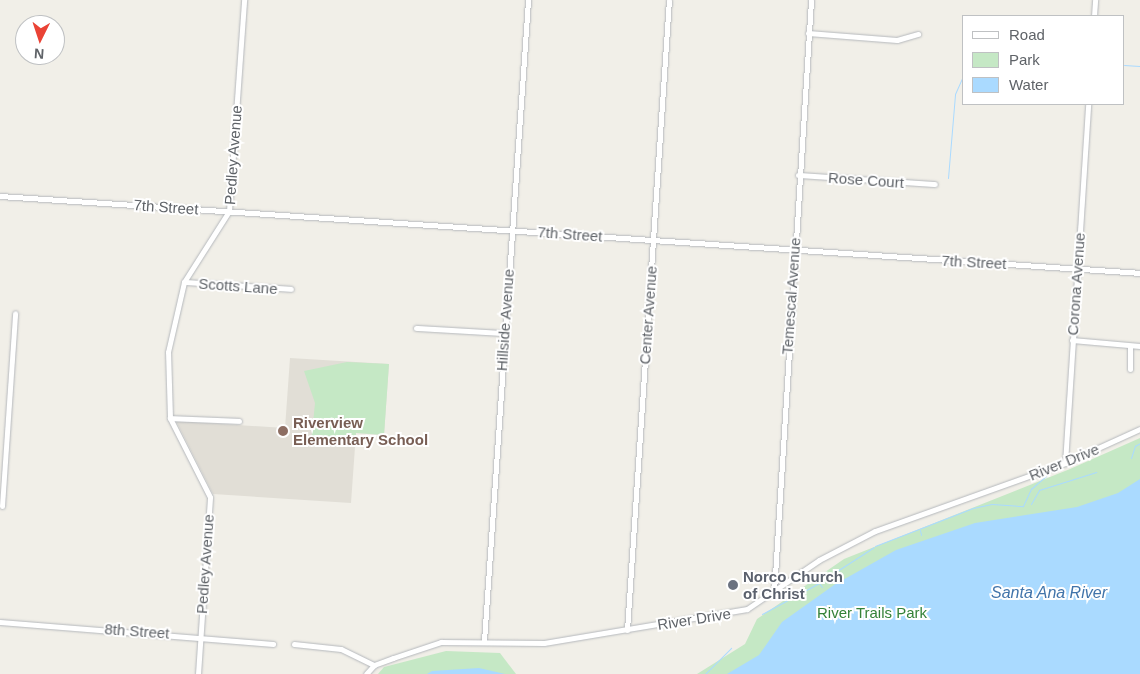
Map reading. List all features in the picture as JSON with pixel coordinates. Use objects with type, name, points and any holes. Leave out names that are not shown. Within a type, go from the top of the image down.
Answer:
[{"type":"street","name":"Pedley Avenue","points":[[198,674],[210,497],[170,418],[168,352],[184,282],[229,211],[244,0]]},
{"type":"street","name":"Hillside Avenue","points":[[484,641],[528,0]]},
{"type":"street","name":"Center Avenue","points":[[627,630],[669,0]]},
{"type":"street","name":"Temescal Avenue","points":[[774,592],[810,0]]},
{"type":"street","points":[[1094,15],[1095,0]]},
{"type":"street","points":[[808,33],[898,40],[918,34]]},
{"type":"street","name":"Corona Avenue","points":[[1065,463],[1088,105]]},
{"type":"street","name":"Rose Court","points":[[798,175],[935,184]]},
{"type":"street","name":"7th Street","points":[[0,196],[1140,273]]},
{"type":"street","name":"Scotts Lane","points":[[184,282],[291,289]]},
{"type":"street","points":[[2,506],[2,464],[15,313]]},
{"type":"street","points":[[416,328],[504,333]]},
{"type":"street","points":[[1072,340],[1140,346]]},
{"type":"street","points":[[1130,346],[1130,369]]},
{"type":"street","points":[[170,418],[239,421]]},
{"type":"street","name":"River Drive","points":[[366,674],[374,666],[442,642],[544,643],[740,612],[774,592],[819,560],[875,531],[1065,463],[1140,429]]},
{"type":"street","name":"8th Street","points":[[0,622],[273,644]]},
{"type":"street","points":[[294,644],[340,649],[374,666]]},
{"type":"shaded area","name":"Riverview Elementary School","points":[[290,358],[389,364],[384,435],[356,433],[351,503],[213,494],[176,421],[285,428]]},
{"type":"green space","points":[[347,362],[389,364],[384,435],[356,433],[355,446],[311,443],[315,403],[304,371]]},
{"type":"green space","name":"Santa Ana River","points":[[1140,438],[1140,505],[930,674],[697,674],[745,644],[757,619],[844,559],[1070,469]]},
{"type":"green space","points":[[446,651],[500,653],[516,674],[378,674],[384,667]]},
{"type":"water","name":"Santa Ana River","points":[[1140,479],[1140,674],[727,674],[759,655],[782,622],[834,585],[896,550],[975,523],[1077,507],[1118,493]]},
{"type":"water","points":[[479,668],[505,674],[427,674],[432,671]]},
{"type":"waterway","points":[[1125,65],[1140,66]]},
{"type":"waterway","points":[[948,178],[955,94],[962,78]]},
{"type":"waterway","points":[[1131,458],[1135,446],[1140,443]]},
{"type":"waterway","points":[[1031,504],[1039,490],[1096,472]]},
{"type":"waterway","points":[[875,546],[973,508],[992,504],[1023,506],[1031,489],[1046,476]]},
{"type":"waterway","points":[[920,530],[921,535]]},
{"type":"waterway","points":[[820,582],[874,547]]},
{"type":"waterway","points":[[762,614],[819,583],[822,587]]},
{"type":"waterway","points":[[705,674],[731,648]]},
{"type":"place","name":"Riverview Elementary School","points":[[283,431]]},
{"type":"place","name":"Norco Church of Christ","points":[[733,585]]},
{"type":"park label","name":"River Trails Park","points":[[872,613]]}]
